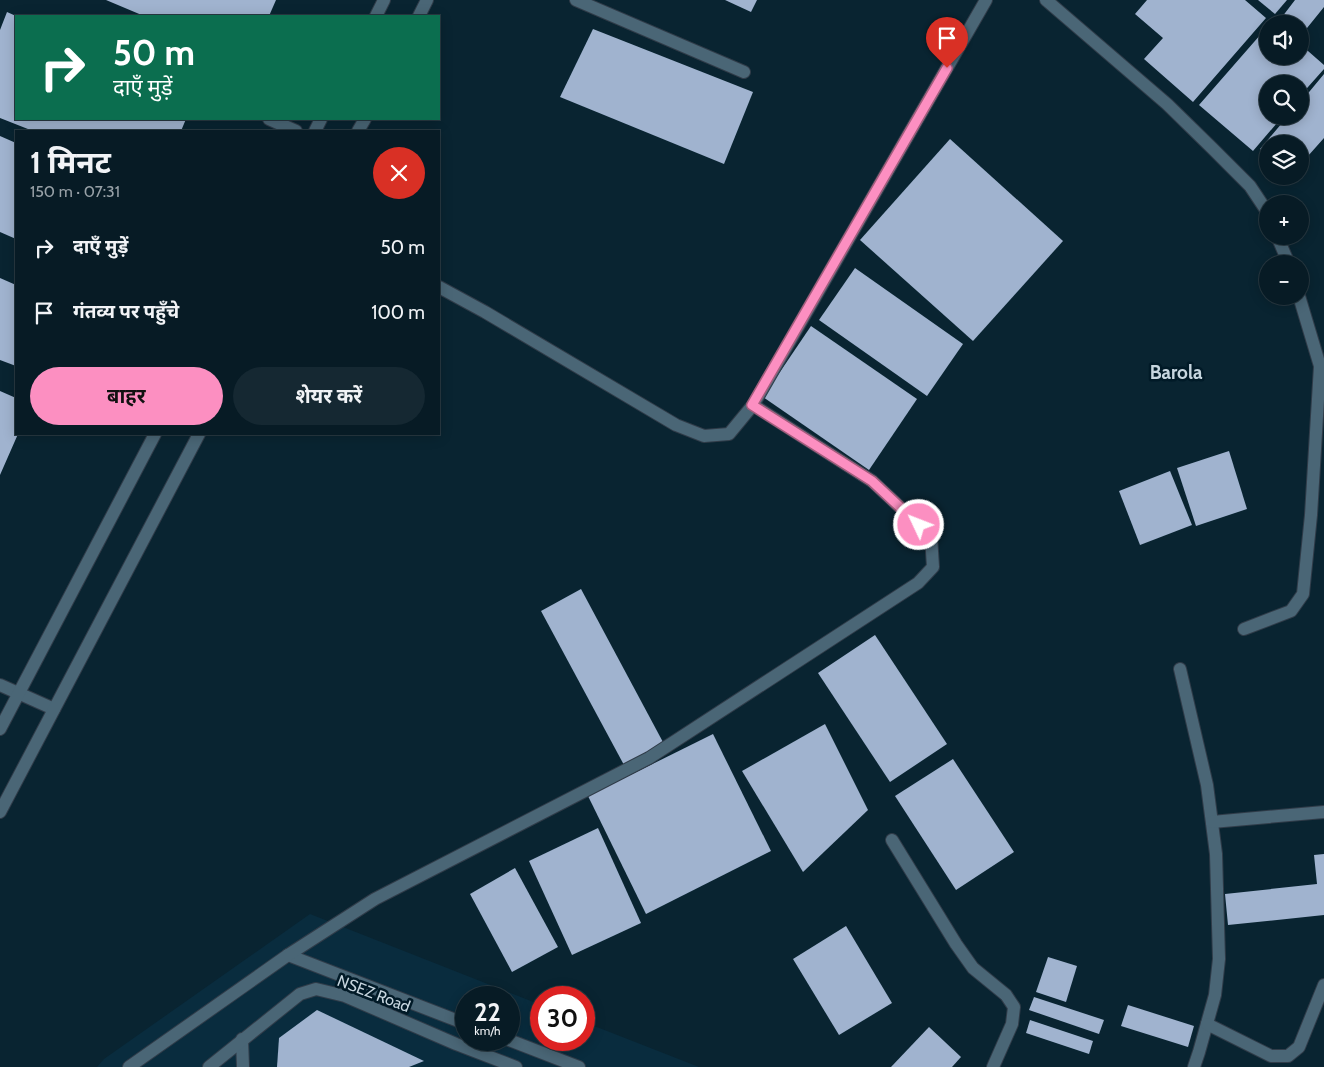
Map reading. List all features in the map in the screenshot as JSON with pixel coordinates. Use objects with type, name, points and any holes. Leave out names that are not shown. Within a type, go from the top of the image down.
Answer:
[{"type":"street","points":[[376,15],[384,0]]},
{"type":"street","points":[[420,15],[427,0]]},
{"type":"street","points":[[576,0],[744,72]]},
{"type":"street","points":[[440,288],[676,425],[704,436],[729,434],[752,405],[986,0]]},
{"type":"street","points":[[1046,0],[1167,104],[1250,186],[1259,200]]},
{"type":"street","points":[[270,120],[294,130]]},
{"type":"street","points":[[1244,629],[1291,611],[1303,594],[1313,496],[1320,366],[1302,305]]},
{"type":"street","points":[[129,1067],[288,955],[375,898],[649,758],[918,583],[933,567],[931,536],[872,481],[752,405]]},
{"type":"street","points":[[0,729],[154,435]]},
{"type":"street","points":[[0,812],[198,435]]},
{"type":"street","points":[[1180,668],[1207,785],[1216,854],[1219,959],[1215,995],[1194,1067]]},
{"type":"street","points":[[0,685],[54,709]]},
{"type":"street","points":[[1212,822],[1324,812]]},
{"type":"street","points":[[892,840],[956,944],[973,968],[1006,995],[1014,1007],[1012,1024],[993,1067]]},
{"type":"street","points":[[288,955],[455,1020]]},
{"type":"street","points":[[1207,1024],[1272,1056],[1288,1056],[1299,1046],[1324,985]]},
{"type":"street","name":"NSEZ Road","points":[[210,1067],[242,1039],[300,994],[316,989],[344,996],[456,1044],[516,1067]]},
{"type":"street","points":[[242,1039],[243,1067]]},
{"type":"street","points":[[520,1045],[579,1067]]},
{"type":"shaded area","points":[[310,914],[493,986],[455,986],[455,1051],[520,1051],[520,997],[530,1001],[530,1051],[595,1051],[595,1026],[699,1067],[97,1067],[104,1059]]},
{"type":"building","points":[[106,0],[276,0],[269,15],[142,15]]},
{"type":"building","points":[[725,0],[757,0],[751,12]]},
{"type":"building","points":[[1147,0],[1245,0],[1262,15],[1259,15],[1259,26],[1193,102],[1144,59],[1163,38],[1135,14]]},
{"type":"building","points":[[1258,0],[1287,0],[1275,14]]},
{"type":"building","points":[[1295,0],[1324,0],[1324,7],[1309,26],[1309,15],[1284,15]]},
{"type":"building","points":[[7,12],[15,16],[15,120],[186,120],[181,130],[30,130],[0,118],[0,30]]},
{"type":"building","points":[[593,29],[753,92],[724,164],[560,97]]},
{"type":"building","points":[[1259,36],[1259,65],[1309,65],[1309,52],[1324,65],[1324,69],[1309,86],[1309,75],[1259,75],[1259,125],[1275,125],[1267,135],[1259,135],[1259,144],[1253,151],[1199,105]]},
{"type":"building","points":[[1324,74],[1324,138],[1309,155],[1309,135],[1272,135],[1280,125],[1309,125],[1309,92]]},
{"type":"building","points":[[0,136],[15,143],[15,239],[0,232]]},
{"type":"building","points":[[950,139],[1063,241],[973,341],[860,240]]},
{"type":"building","points":[[855,268],[963,344],[927,396],[819,320]]},
{"type":"building","points":[[0,278],[15,285],[15,366],[0,360]]},
{"type":"building","points":[[811,326],[917,399],[869,470],[763,397]]},
{"type":"building","points":[[0,391],[15,398],[15,435],[18,435],[0,475]]},
{"type":"building","points":[[1229,451],[1247,509],[1196,526],[1177,468]]},
{"type":"building","points":[[1170,471],[1192,525],[1140,545],[1119,491]]},
{"type":"building","points":[[581,589],[664,744],[624,765],[541,611]]},
{"type":"building","points":[[875,635],[947,744],[890,782],[818,673]]},
{"type":"building","points":[[825,724],[868,810],[803,872],[742,771]]},
{"type":"building","points":[[713,734],[771,851],[646,914],[588,796]]},
{"type":"building","points":[[953,759],[1014,852],[956,890],[895,796]]},
{"type":"building","points":[[598,828],[641,923],[572,955],[529,861]]},
{"type":"building","points":[[1324,854],[1324,915],[1228,925],[1225,894],[1317,884],[1314,855]]},
{"type":"building","points":[[515,868],[558,947],[512,972],[470,894]]},
{"type":"building","points":[[846,926],[892,1003],[839,1035],[793,959]]},
{"type":"building","points":[[1048,957],[1077,966],[1066,1002],[1036,992]]},
{"type":"building","points":[[1034,997],[1104,1020],[1099,1034],[1029,1010]]},
{"type":"building","points":[[1128,1005],[1194,1026],[1188,1047],[1121,1026]]},
{"type":"building","points":[[317,1010],[424,1061],[409,1067],[277,1067],[279,1038]]},
{"type":"building","points":[[1030,1020],[1093,1041],[1089,1054],[1026,1033]]},
{"type":"building","points":[[929,1027],[961,1057],[952,1067],[891,1067]]},
{"type":"district","name":"Barola","points":[[1176,372]]},
{"type":"route","points":[[919,525],[872,481],[752,405],[947,68]]}]
